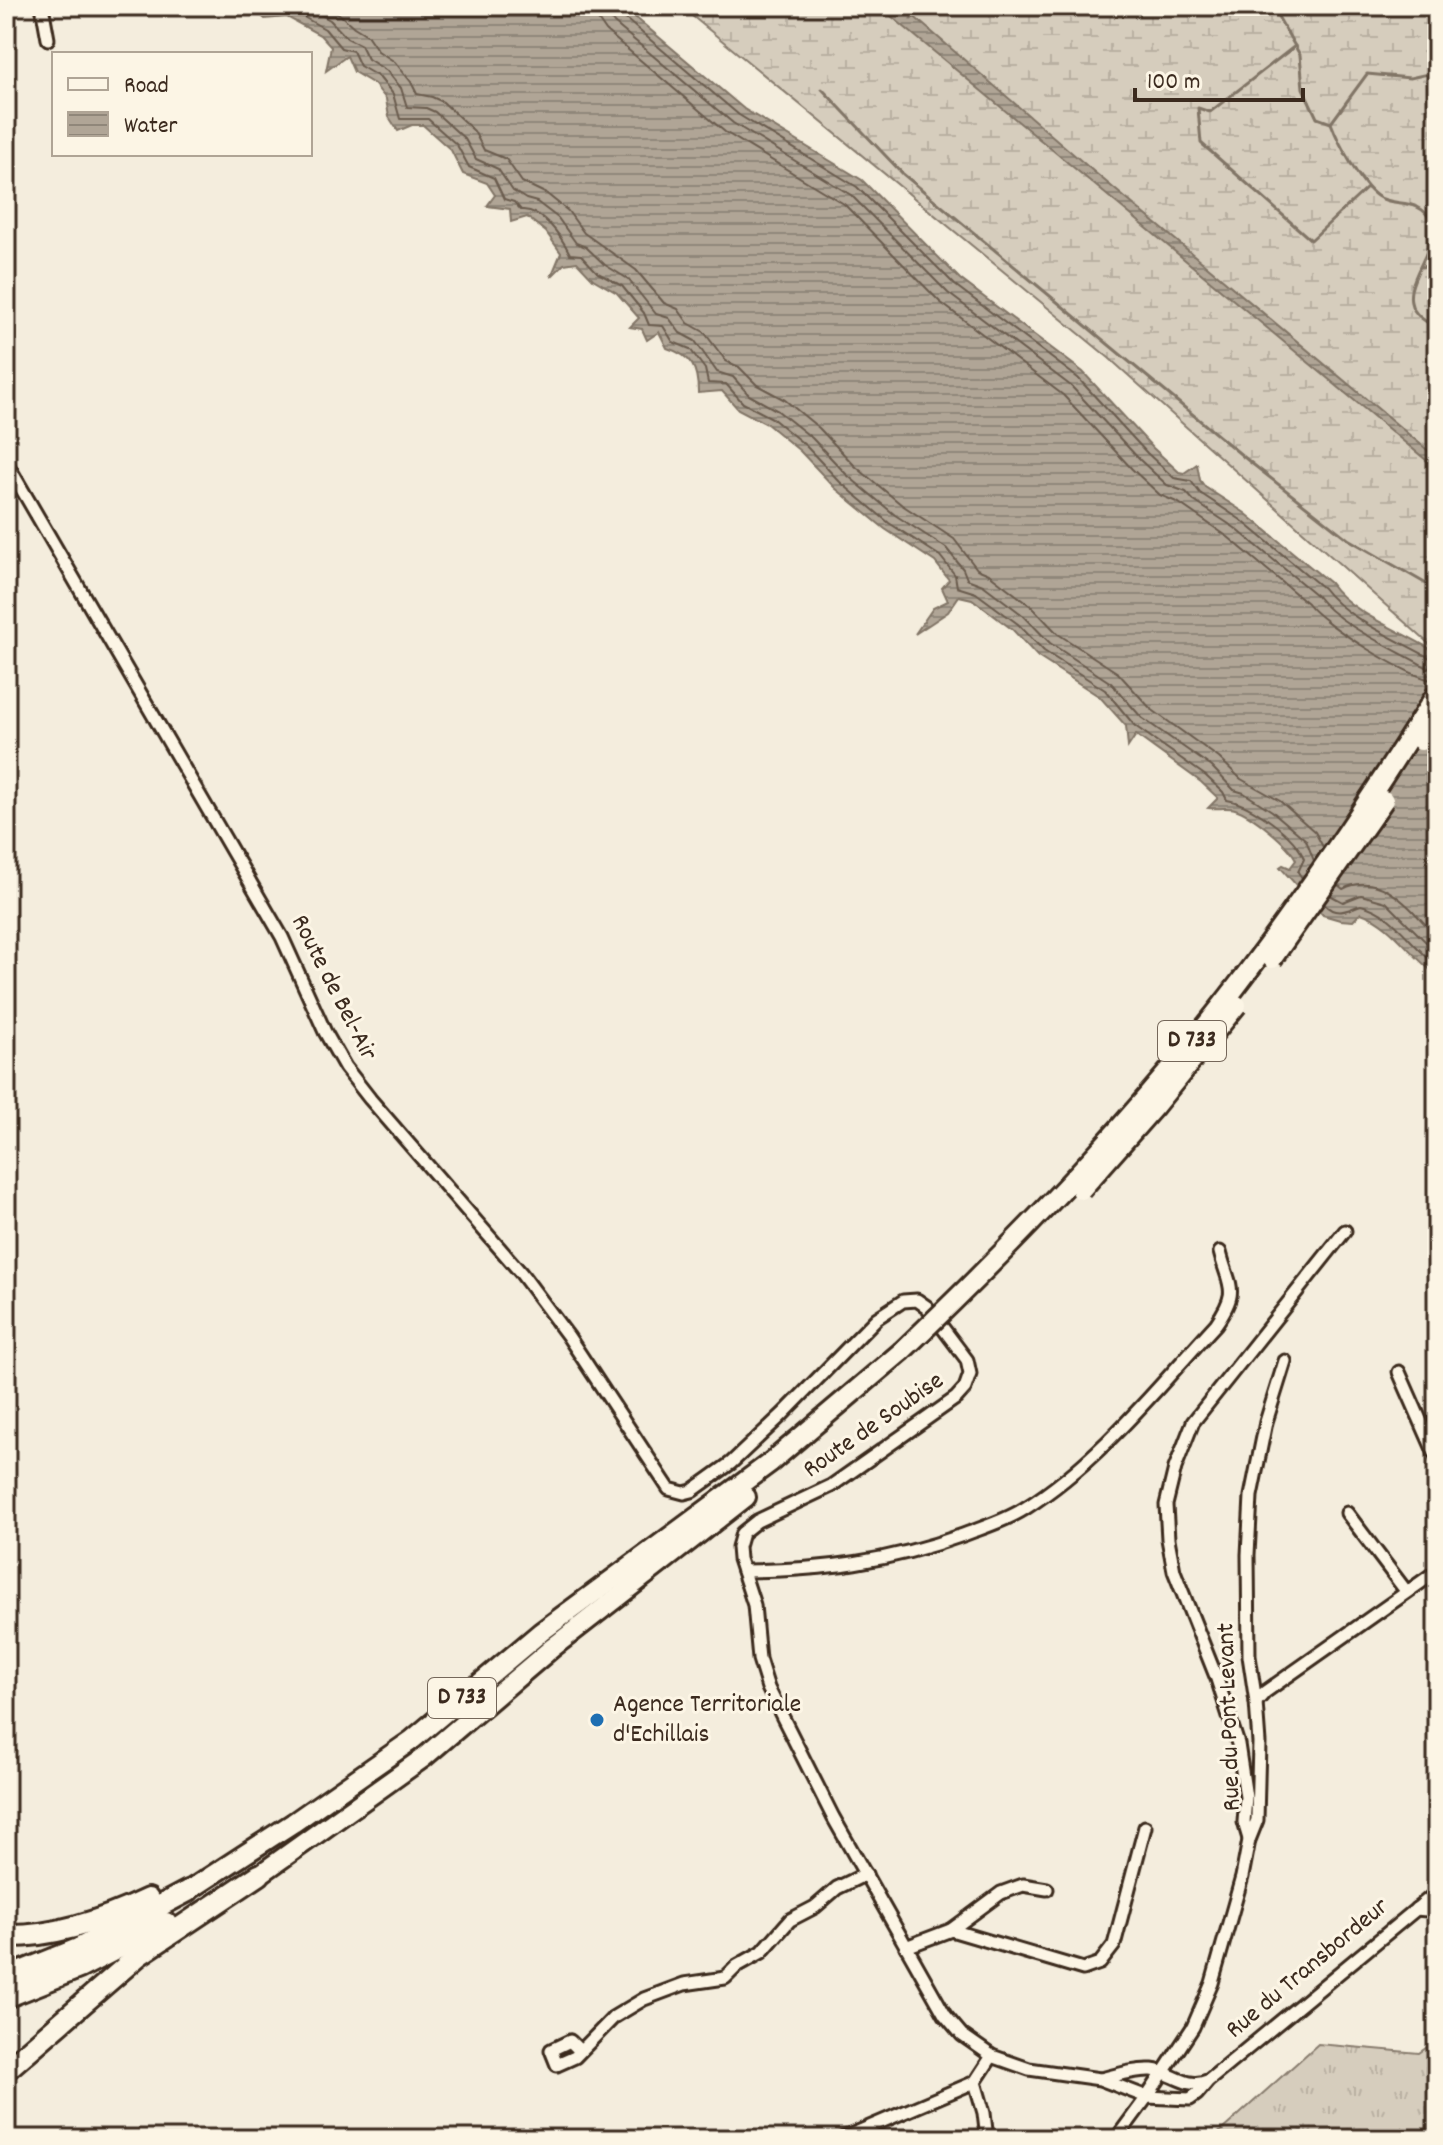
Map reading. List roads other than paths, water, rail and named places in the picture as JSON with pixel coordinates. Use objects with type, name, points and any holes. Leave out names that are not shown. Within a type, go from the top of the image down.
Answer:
[{"type":"highway","name":"D 733","points":[[6,1997],[79,1968],[259,1875]]},
{"type":"highway","points":[[6,2070],[139,1955],[259,1875]]},
{"type":"highway","points":[[6,1936],[54,1931],[100,1920],[175,1886],[188,1891]]},
{"type":"highway","name":"D 733","points":[[6,1978],[78,1949],[188,1891]]},
{"type":"main road","name":"D 733","points":[[188,1891],[412,1740],[541,1632],[905,1357],[1054,1200],[1195,1038],[1328,861],[1437,693]]},
{"type":"main road","name":"D 733","points":[[259,1875],[423,1758],[552,1648],[773,1476],[996,1278],[1114,1154],[1209,1041],[1343,862],[1437,717]]},
{"type":"street","points":[[42,6],[48,39]]},
{"type":"street","name":"Route de Bel-Air","points":[[6,462],[260,897],[345,1067],[521,1273],[568,1336],[662,1482],[678,1492]]},
{"type":"street","points":[[1249,1840],[1244,1822],[1246,1797],[1238,1744],[1217,1679],[1174,1571],[1166,1505],[1175,1468],[1193,1422],[1345,1231]]},
{"type":"street","points":[[743,1571],[802,1570],[900,1556],[1006,1520],[1027,1507],[1066,1479],[1107,1441],[1216,1324],[1228,1306],[1233,1285],[1220,1252]]},
{"type":"street","name":"Route de Soubise","points":[[678,1492],[692,1491],[731,1463],[877,1318],[903,1301],[917,1300],[927,1307],[967,1360],[970,1374],[965,1388],[919,1426],[831,1486],[746,1528],[738,1547],[754,1605],[759,1659],[768,1688],[833,1817],[945,2015],[962,2035],[992,2056]]},
{"type":"street","name":"Rue du Pont Levant","points":[[1116,2139],[1193,2027],[1212,1983],[1257,1820],[1259,1743],[1249,1656],[1251,1496],[1266,1422],[1285,1361]]},
{"type":"street","points":[[1399,1372],[1437,1458]]},
{"type":"street","points":[[1347,1513],[1406,1591]]},
{"type":"street","points":[[1256,1702],[1265,1692],[1437,1571]]},
{"type":"street","points":[[951,1930],[1083,1969],[1100,1963],[1114,1945],[1145,1827]]},
{"type":"street","points":[[579,2050],[614,2017],[644,1999],[684,1984],[725,1978],[737,1966],[762,1952],[790,1920],[815,1907],[837,1888],[866,1874]]},
{"type":"street","points":[[906,1947],[951,1930],[1001,1893],[1023,1885],[1047,1889]]},
{"type":"street","name":"Rue du Transbordeur","points":[[992,2056],[1029,2069],[1100,2079],[1147,2097],[1190,2099],[1437,1892]]},
{"type":"street","points":[[1416,1909],[1437,1911]]},
{"type":"street","points":[[841,2139],[975,2082],[992,2056]]},
{"type":"street","name":"Rue du Transbordeur","points":[[1100,2079],[1147,2070],[1191,2085],[1208,2081]]},
{"type":"street","points":[[975,2082],[984,2113],[987,2139]]},
{"type":"water","points":[[251,6],[622,6],[744,109],[862,180],[960,279],[1083,372],[1179,472],[1184,473],[1197,464],[1200,480],[1205,487],[1245,513],[1351,604],[1437,653],[1437,975],[1392,932],[1372,918],[1361,913],[1353,921],[1323,915],[1280,867],[1290,868],[1296,860],[1278,839],[1242,812],[1232,808],[1208,808],[1218,798],[1136,735],[1128,747],[1126,726],[1100,697],[1038,657],[1013,630],[972,599],[959,596],[948,612],[915,634],[933,608],[948,601],[942,588],[949,580],[935,562],[885,529],[835,488],[800,451],[767,424],[738,409],[722,391],[698,393],[695,370],[688,359],[667,348],[659,332],[647,340],[642,329],[630,327],[639,318],[617,293],[593,279],[577,262],[564,264],[551,277],[561,253],[546,232],[527,217],[511,222],[510,209],[487,206],[495,195],[487,183],[463,174],[451,150],[423,125],[412,125],[398,131],[389,117],[386,99],[374,84],[354,72],[347,56],[326,71],[331,47],[320,35],[287,17],[265,19]]},
{"type":"water","points":[[879,6],[901,6],[918,20],[1093,171],[1437,458],[1437,469]]},
{"type":"waterway","points":[[911,19],[927,6]]},
{"type":"waterway","points":[[1272,6],[1300,55],[1303,88],[1317,118],[1331,123]]},
{"type":"waterway","points":[[1295,46],[1210,112],[1198,108],[1201,143],[1311,240],[1367,188]]},
{"type":"waterway","points":[[1437,72],[1410,78],[1367,74],[1331,123],[1350,162],[1370,190],[1383,199],[1420,208],[1431,221],[1433,231],[1414,280],[1411,304],[1419,316],[1437,329]]},
{"type":"waterway","points":[[822,89],[903,174],[1250,462],[1348,539],[1437,590]]},
{"type":"waterway","points":[[1421,267],[1437,265]]},
{"type":"waterway","points":[[1437,345],[1434,350],[1437,354]]},
{"type":"place","name":"Agence Territoriale d'Echillais","points":[[597,1720]]}]
